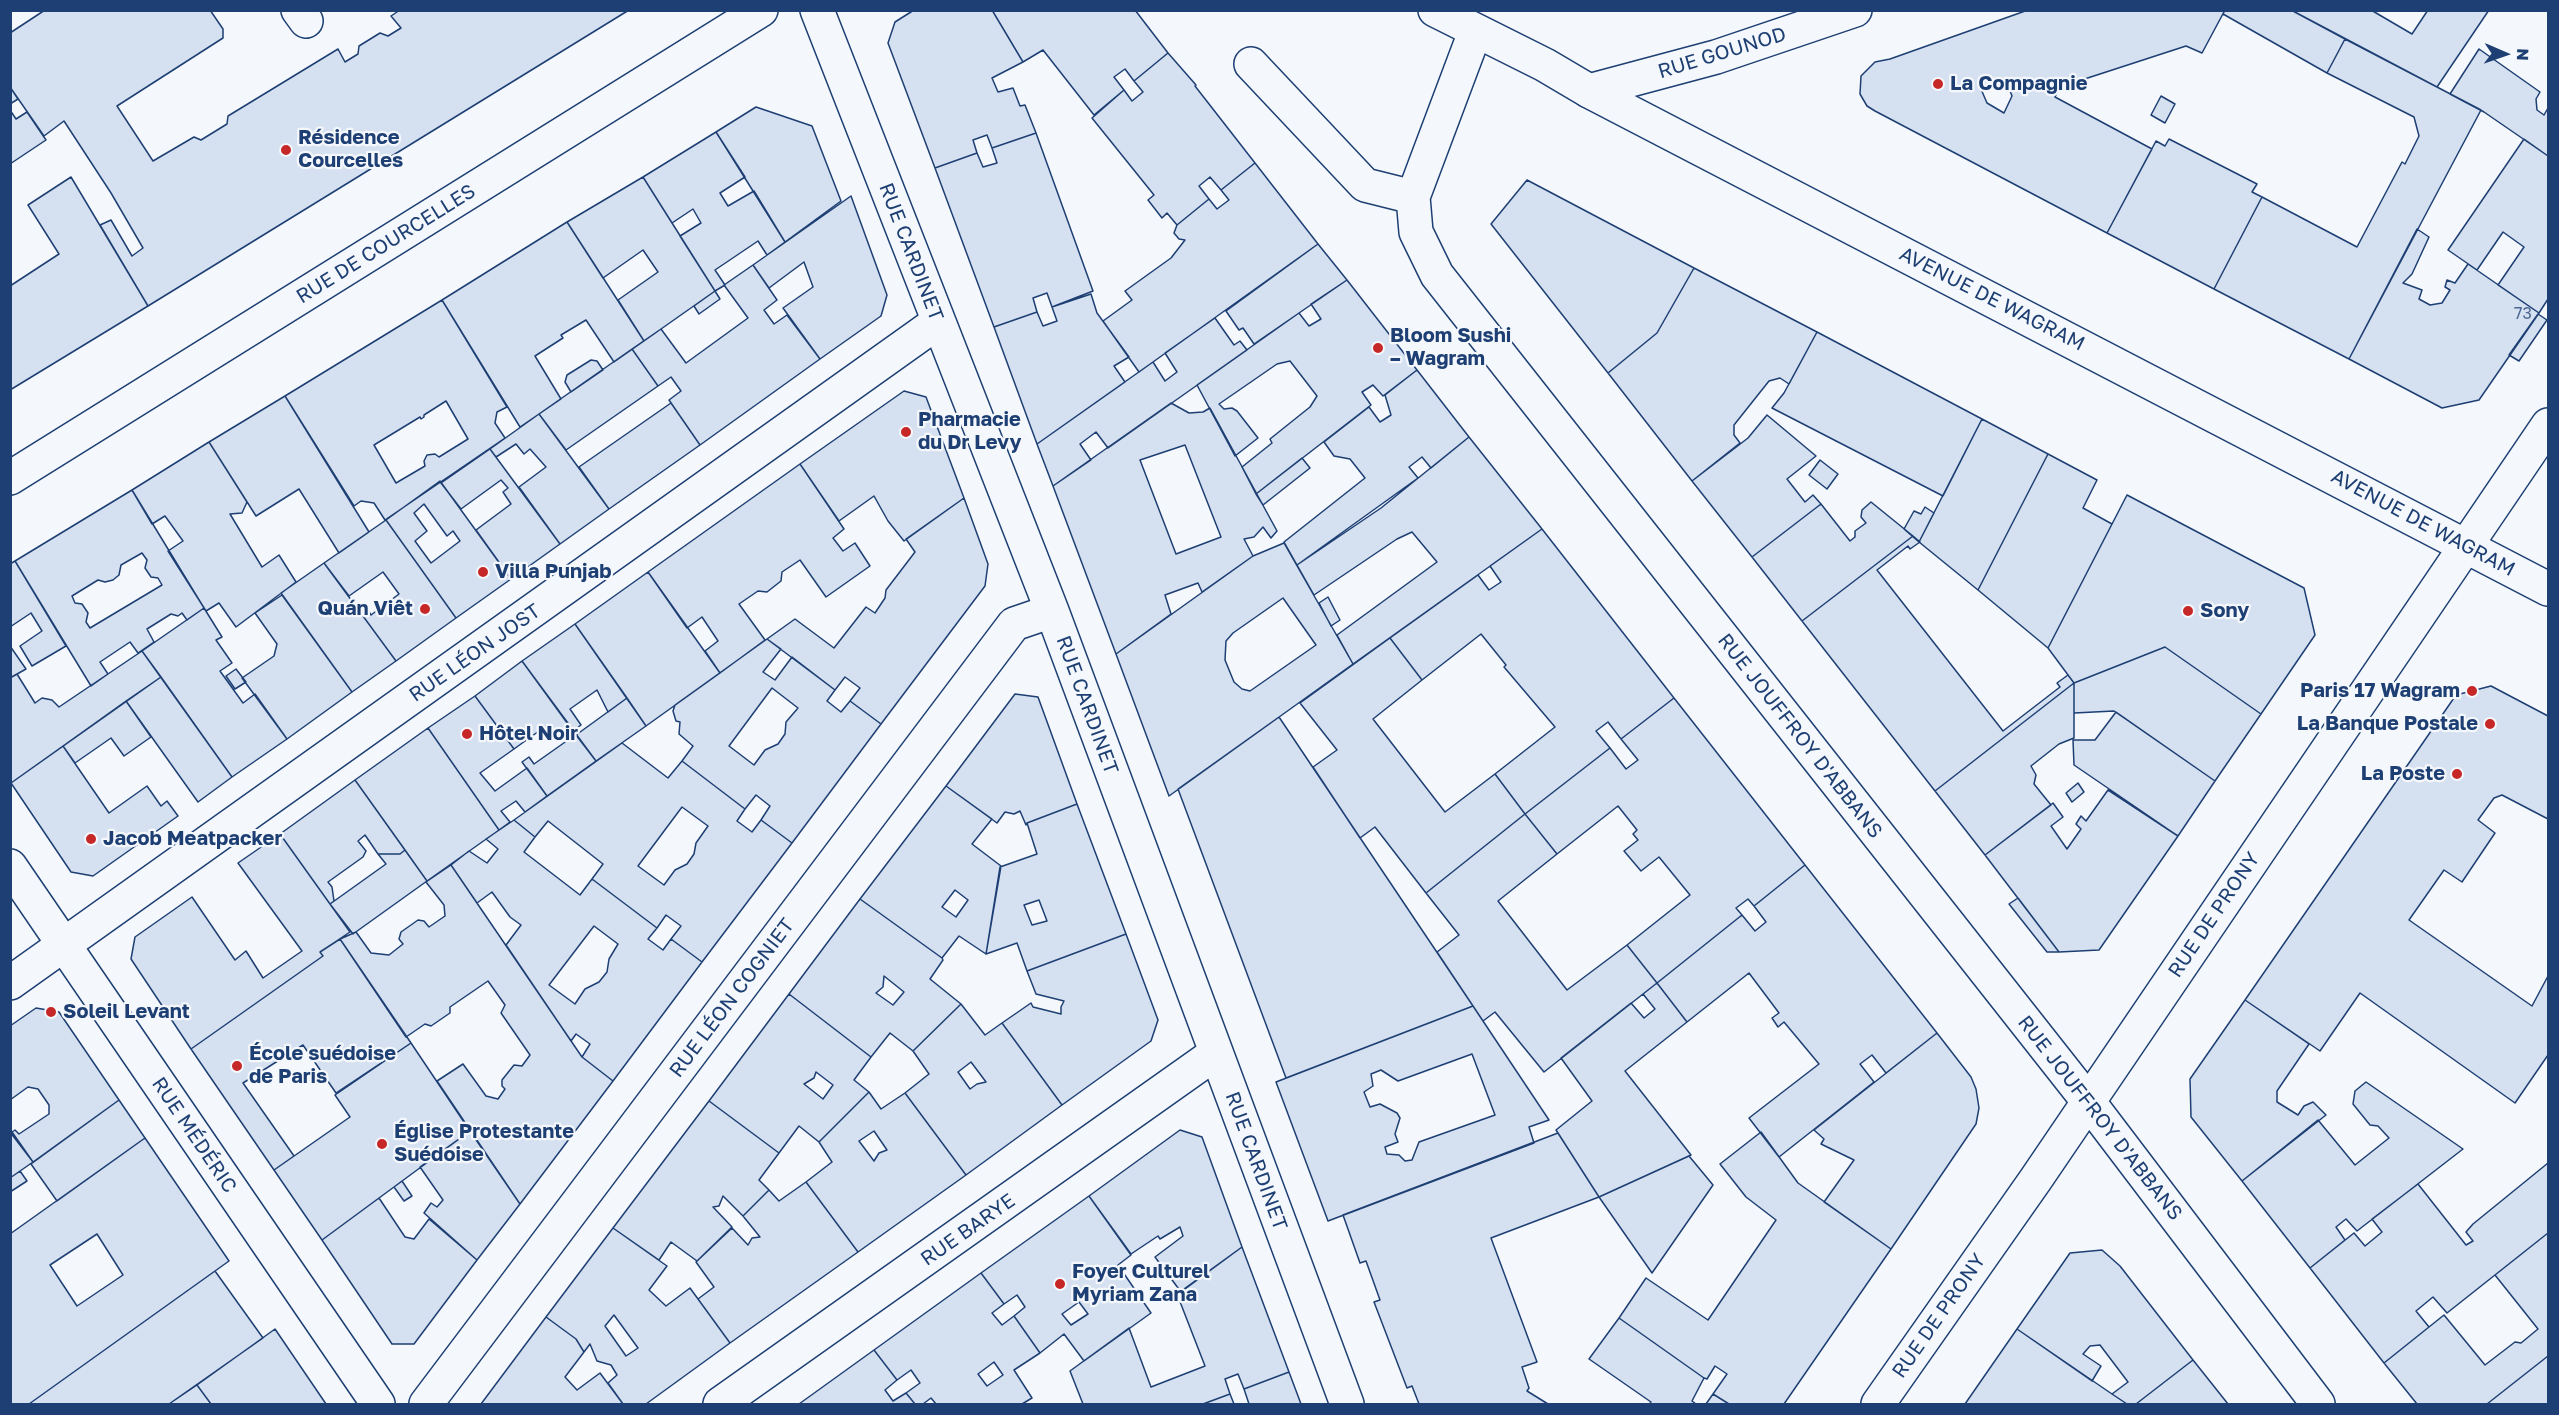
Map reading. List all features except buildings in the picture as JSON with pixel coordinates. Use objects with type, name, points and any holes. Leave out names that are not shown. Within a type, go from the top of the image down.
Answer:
[{"type":"street","name":"RUE DE COURCELLES","points":[[10,478],[761,10]]},
{"type":"street","name":"RUE CARDINET","points":[[817,10],[1052,611],[1347,1404]]},
{"type":"street","name":"AVENUE DE WAGRAM","points":[[1435,10],[1545,65],[1589,91],[2548,589]]},
{"type":"street","name":"RUE GOUNOD","points":[[1589,91],[1716,57],[1855,10]]},
{"type":"street","name":"RUE JOUFFROY D'ABBANS","points":[[1475,32],[1413,197],[1416,232],[1437,274],[2088,1101],[2318,1404]]},
{"type":"street","points":[[1251,64],[1365,185],[1413,197]]},
{"type":"street","name":"RUE LÉON JOST","points":[[10,983],[938,322]]},
{"type":"street","name":"RUE DE PRONY","points":[[1878,1404],[2088,1101],[2548,425]]},
{"type":"street","name":"RUE LÉON COGNIET","points":[[426,1404],[1014,624],[1052,611]]},
{"type":"street","name":"RUE MÉDÉRIC","points":[[10,866],[378,1404]]},
{"type":"street","name":"RUE BARYE","points":[[720,1404],[1216,1053]]},
{"type":"place","name":"La Compagnie","points":[[1938,84]]},
{"type":"place","name":"Résidence Courcelles","points":[[286,150]]},
{"type":"place","name":"Bloom Sushi – Wagram","points":[[1378,348]]},
{"type":"place","name":"Pharmacie du Dr Levy","points":[[906,432]]},
{"type":"place","name":"Villa Punjab","points":[[483,572]]},
{"type":"place","name":"Quán Viêt","points":[[425,609]]},
{"type":"place","name":"Sony","points":[[2188,611]]},
{"type":"place","name":"Paris 17 Wagram","points":[[2472,691]]},
{"type":"place","name":"La Banque Postale","points":[[2490,724]]},
{"type":"place","name":"Hôtel Noir","points":[[467,734]]},
{"type":"place","name":"La Poste","points":[[2457,774]]},
{"type":"place","name":"Jacob Meatpacker","points":[[91,839]]},
{"type":"place","name":"Soleil Levant","points":[[51,1012]]},
{"type":"place","name":"École suédoise de Paris","points":[[237,1066]]},
{"type":"place","name":"Église Protestante Suédoise","points":[[382,1144]]},
{"type":"place","name":"Foyer Culturel Myriam Zana","points":[[1060,1284]]}]
